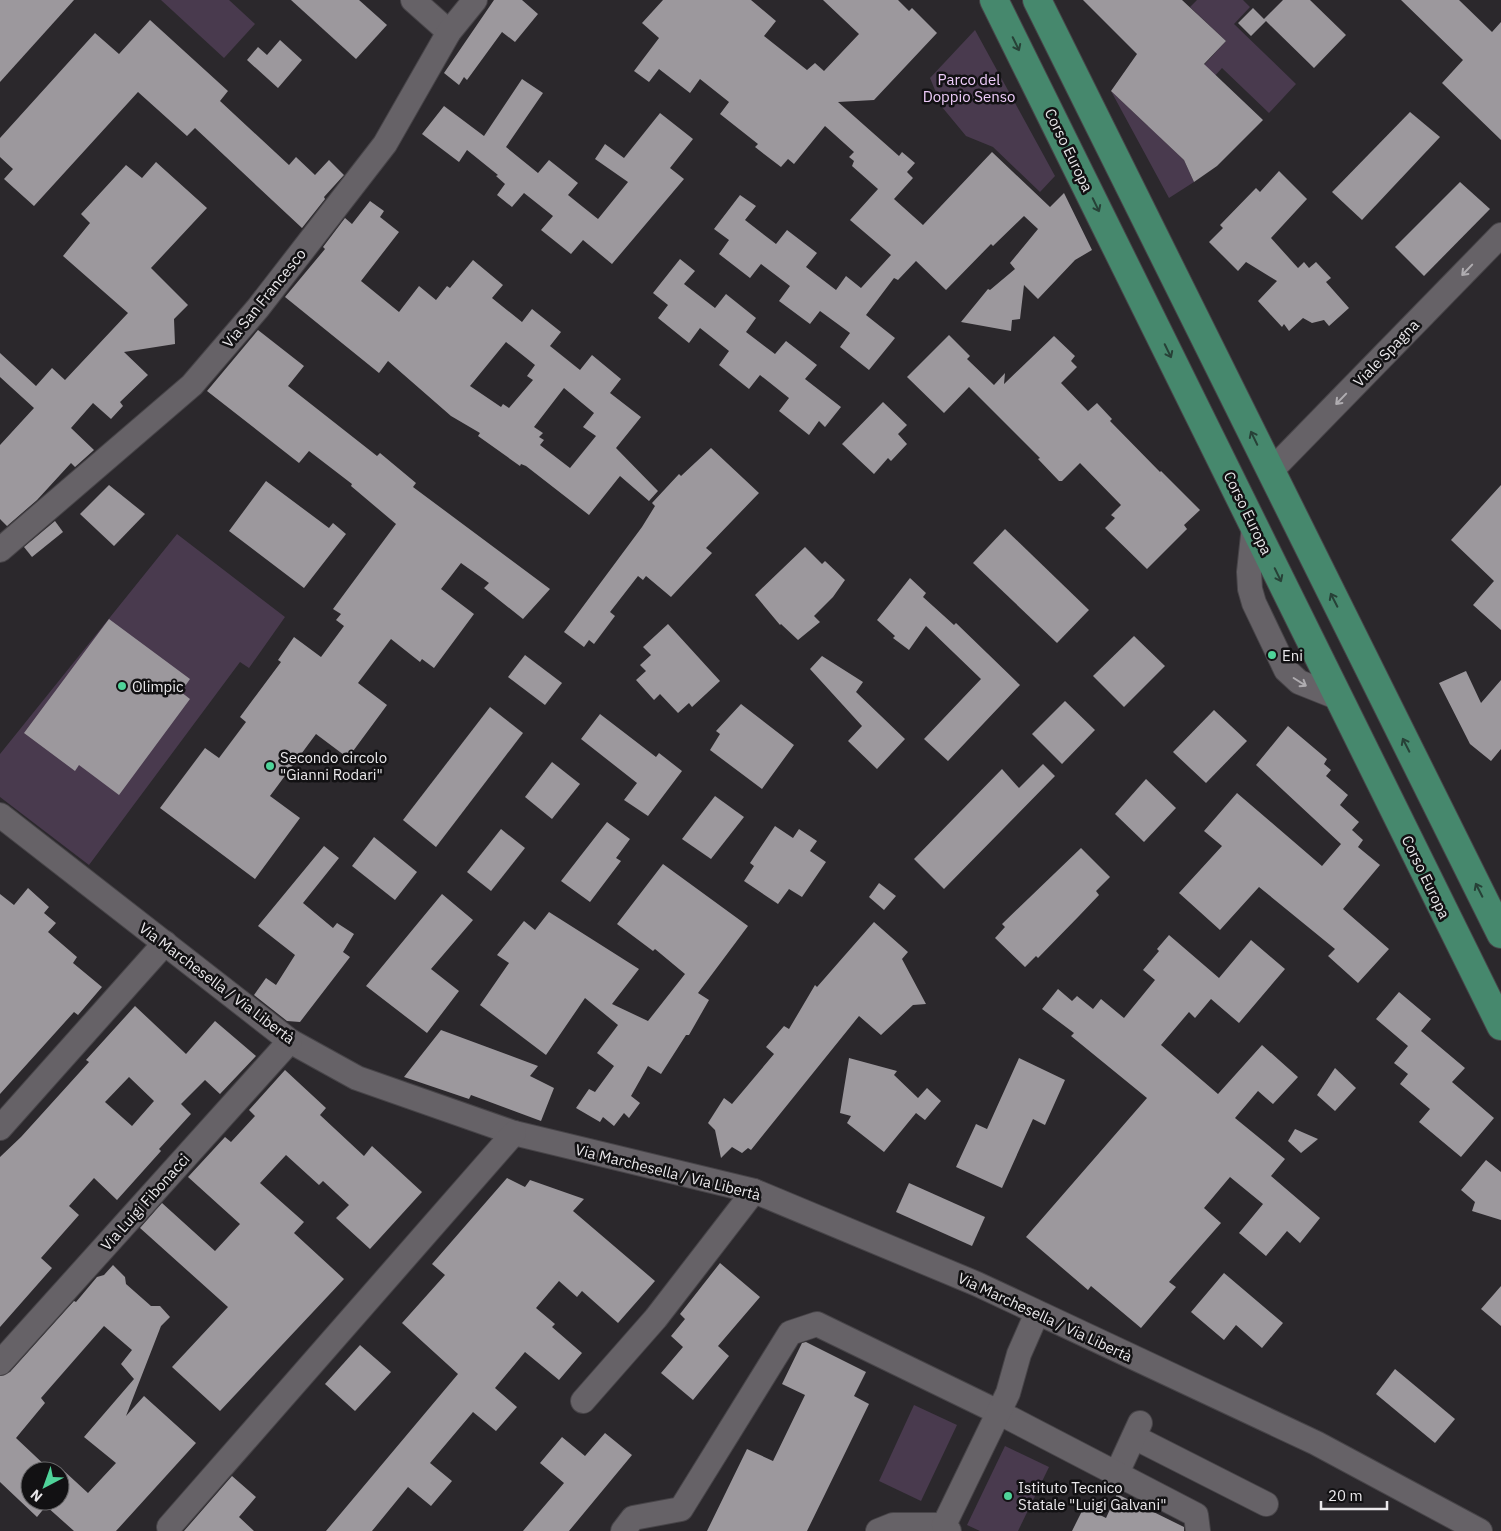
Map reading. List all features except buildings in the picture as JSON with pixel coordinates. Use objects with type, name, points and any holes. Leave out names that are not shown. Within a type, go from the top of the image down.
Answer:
[{"type":"main road","name":"Corso Europa","points":[[994,0],[1501,1026]]},
{"type":"main road","points":[[1037,0],[1501,934]]},
{"type":"street","points":[[413,0],[449,32]]},
{"type":"street","name":"Via San Francesco","points":[[0,550],[192,385],[258,308],[385,144],[449,32],[475,0]]},
{"type":"street","name":"Viale Spagna","points":[[1270,472],[1501,235]]},
{"type":"street","name":"Via Marchesella / Via Libertà","points":[[0,815],[290,1041],[357,1078],[514,1133],[754,1191],[977,1284],[1316,1442],[1480,1531]]},
{"type":"street","points":[[0,1128],[165,943]]},
{"type":"street","name":"Via Luigi Fibonacci","points":[[4,1349],[290,1041]]},
{"type":"street","points":[[169,1527],[514,1133]]},
{"type":"street","points":[[584,1401],[656,1318],[754,1191]]},
{"type":"street","points":[[878,1531],[894,1524],[946,1528],[1008,1393],[1019,1354],[1037,1313]]},
{"type":"street","points":[[623,1531],[633,1518],[681,1509],[790,1333],[817,1324],[998,1412],[1196,1514],[1198,1531]]},
{"type":"street","points":[[1117,1473],[1137,1430],[1266,1504]]},
{"type":"green space","points":[[161,0],[229,0],[255,24],[224,58]]},
{"type":"green space","points":[[1197,0],[1243,0],[1250,7],[1234,24],[1296,84],[1269,113],[1222,68],[1160,137],[1184,160],[1194,182],[1169,198],[1111,91],[1148,126],[1226,41],[1190,7]]},
{"type":"green space","name":"Parco del Doppio Senso","points":[[975,30],[1055,176],[1040,192],[993,147],[966,136],[942,107],[930,78]]},
{"type":"green space","points":[[177,534],[285,617],[249,668],[240,662],[89,865],[0,797],[0,754]]},
{"type":"green space","points":[[914,1405],[957,1425],[921,1501],[879,1481]]},
{"type":"green space","name":"Istituto Tecnico Statale \"Luigi Galvani\"","points":[[1005,1446],[1049,1467],[1018,1531],[980,1531],[967,1525]]},
{"type":"place","name":"Eni","points":[[1272,655]]},
{"type":"place","name":"Olimpic","points":[[122,686]]},
{"type":"place","name":"Secondo circolo \"Gianni Rodari\"","points":[[270,766]]},
{"type":"place","name":"Istituto Tecnico Statale \"Luigi Galvani\"","points":[[1008,1496]]}]
